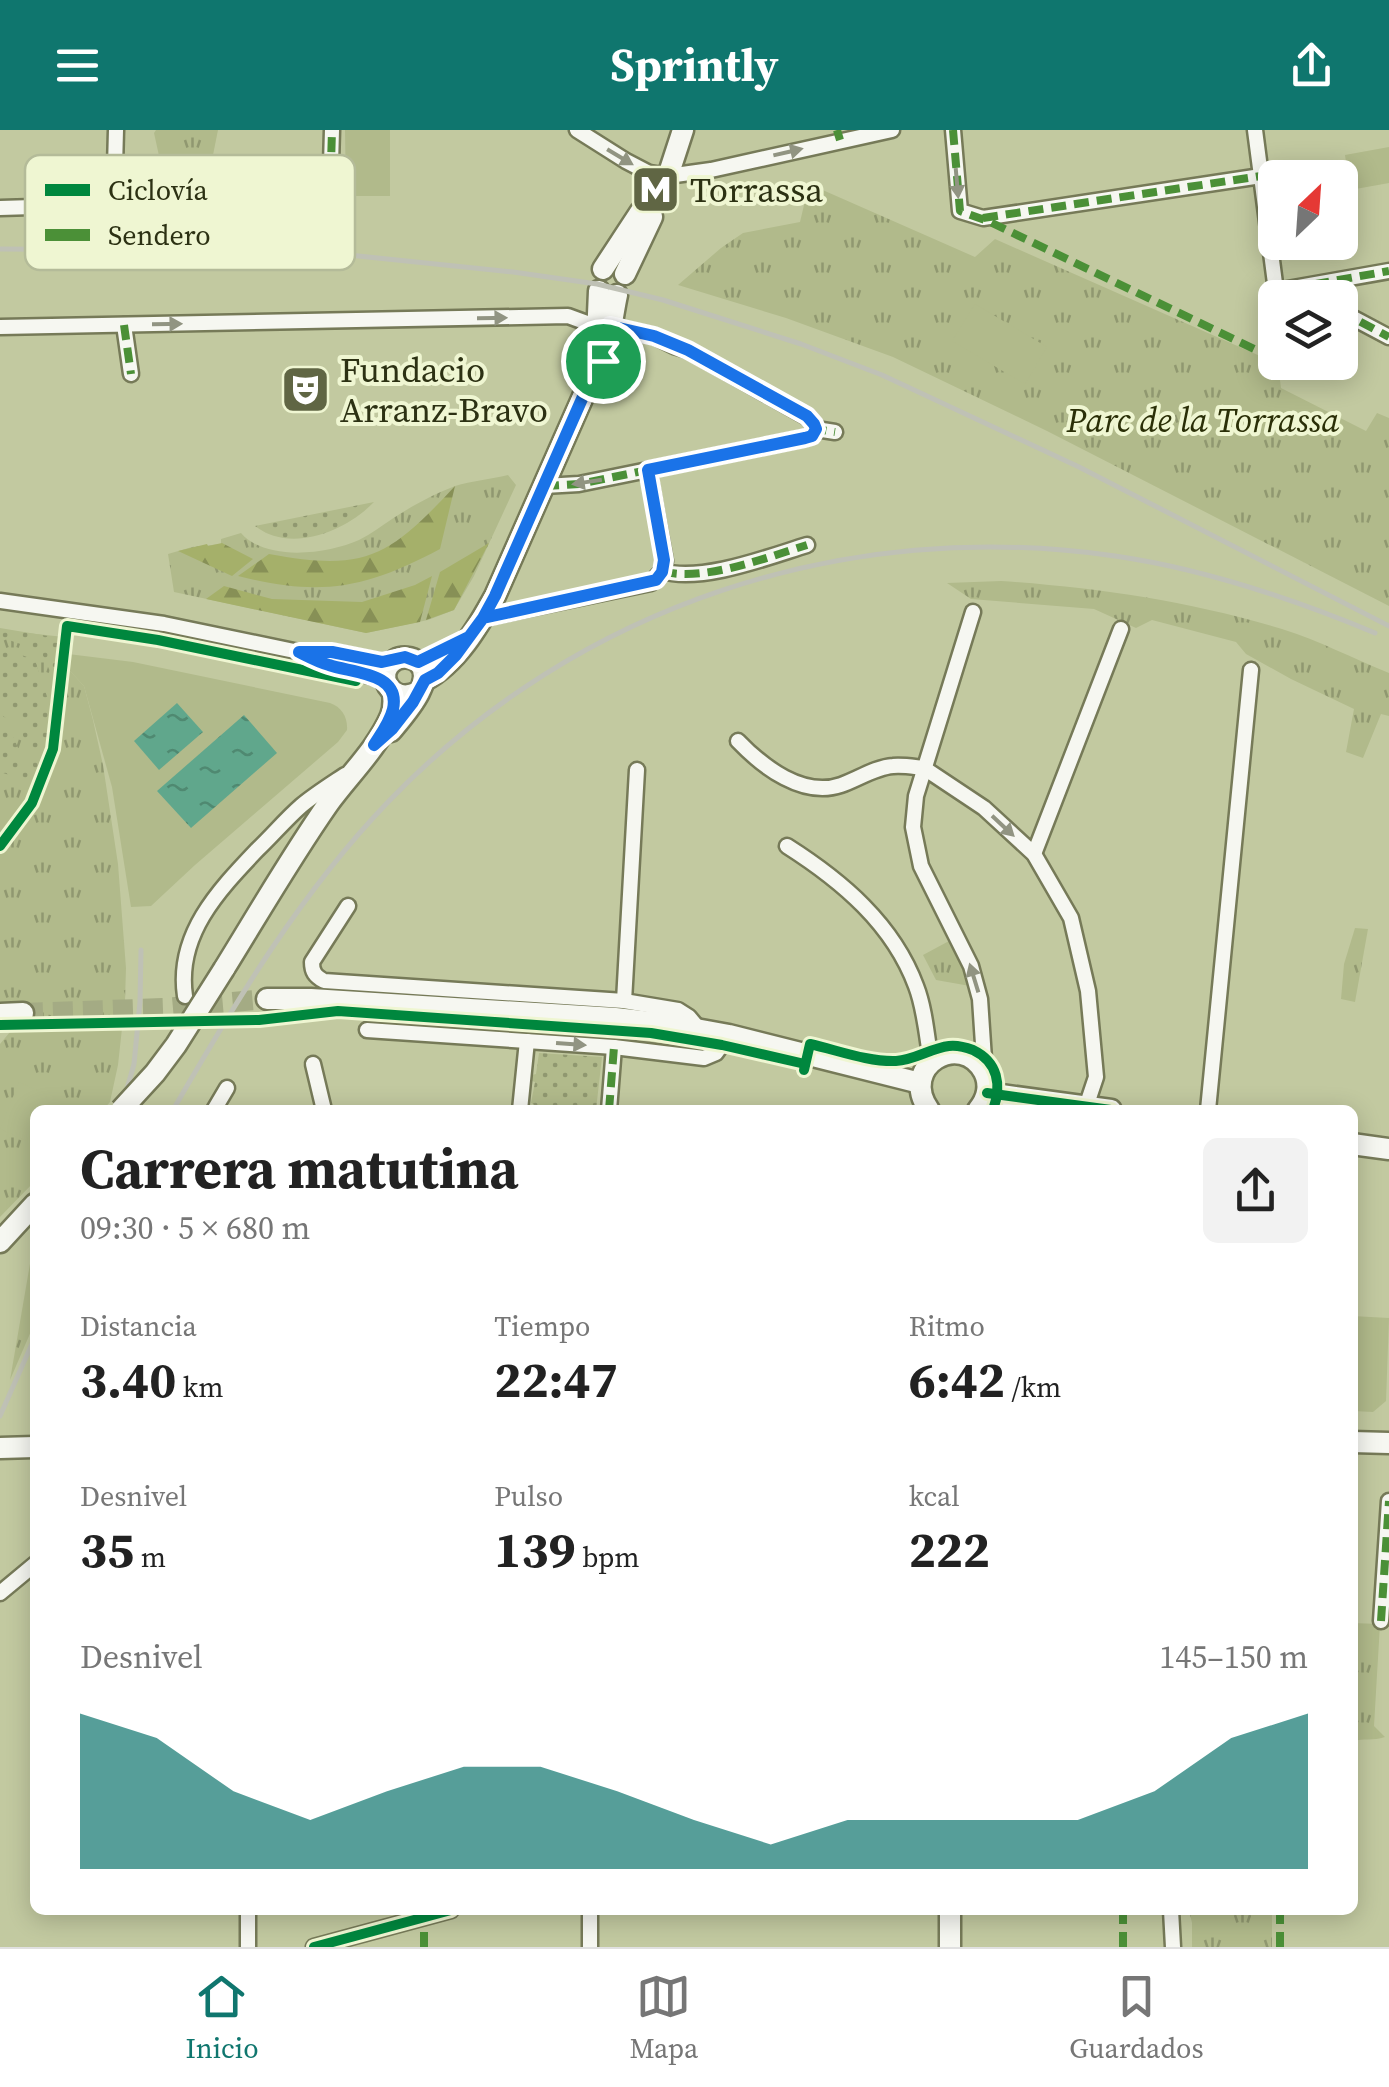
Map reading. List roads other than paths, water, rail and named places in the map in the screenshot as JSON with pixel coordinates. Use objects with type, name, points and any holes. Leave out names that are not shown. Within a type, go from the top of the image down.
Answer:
[{"type":"street","points":[[115,155],[116,130]]},
{"type":"street","points":[[331,155],[332,130]]},
{"type":"street","points":[[577,130],[638,167],[668,176],[892,130]]},
{"type":"street","points":[[626,274],[652,217],[650,208],[668,176],[682,130]]},
{"type":"street","points":[[953,130],[960,212],[984,218],[1258,176]]},
{"type":"street","points":[[1254,130],[1258,161]]},
{"type":"street","points":[[0,208],[25,207]]},
{"type":"street","points":[[604,269],[641,211],[650,208]]},
{"type":"street","points":[[1340,280],[1389,271]]},
{"type":"street","points":[[299,652],[329,666],[375,677],[406,697],[420,678],[438,673],[456,655],[483,618],[510,567],[589,383],[603,361],[608,293]]},
{"type":"street","points":[[0,327],[568,316],[654,336],[688,350],[807,416],[816,429]]},
{"type":"street","points":[[1358,321],[1389,337]]},
{"type":"street","points":[[124,325],[132,374]]},
{"type":"street","points":[[544,486],[579,484],[805,438],[816,429]]},
{"type":"street","points":[[816,429],[835,432]]},
{"type":"street","points":[[483,618],[651,583],[662,572],[664,560],[648,470]]},
{"type":"street","points":[[662,572],[676,575],[728,568],[807,546]]},
{"type":"street","points":[[0,600],[164,624],[299,652],[332,652],[382,662],[405,657],[420,678]]},
{"type":"street","points":[[972,612],[916,796],[913,827],[921,866],[972,966],[980,999],[982,1099]]},
{"type":"street","points":[[1034,854],[1120,629]]},
{"type":"street","points":[[126,1105],[176,1045],[308,834],[374,745],[392,714],[386,671],[394,661]]},
{"type":"street","points":[[1208,1105],[1252,670]]},
{"type":"street","points":[[374,745],[413,702],[420,678]]},
{"type":"street","points":[[738,741],[758,762],[819,790],[890,765],[924,768],[984,808],[1034,854],[1072,918],[1088,991],[1096,1077],[1086,1105]]},
{"type":"street","points":[[184,996],[186,957],[198,923],[216,893],[302,805],[358,766]]},
{"type":"street","points":[[624,1001],[637,770]]},
{"type":"street","points":[[787,846],[816,864],[862,904],[902,955],[918,989],[931,1062]]},
{"type":"street","points":[[348,906],[312,962],[315,976],[324,980],[624,1001],[678,1010],[699,1029]]},
{"type":"street","points":[[267,998],[614,1018],[699,1029],[920,1083]]},
{"type":"street","points":[[0,1014],[24,1014]]},
{"type":"street","points":[[368,1030],[614,1047],[704,1058],[716,1053],[729,1035]]},
{"type":"street","points":[[521,1105],[527,1041]]},
{"type":"street","points":[[609,1105],[614,1047]]},
{"type":"street","points":[[926,1105],[920,1092],[922,1074],[931,1062],[955,1053],[974,1060],[982,1099]]},
{"type":"street","points":[[313,1064],[323,1105]]},
{"type":"street","points":[[217,1105],[227,1088]]},
{"type":"street","points":[[982,1099],[1071,1105]]},
{"type":"street","points":[[1358,1145],[1389,1149]]},
{"type":"street","points":[[0,1242],[30,1209]]},
{"type":"street","points":[[1358,1442],[1389,1443]]},
{"type":"street","points":[[0,1448],[30,1447]]},
{"type":"street","points":[[1380,1621],[1389,1501]]},
{"type":"street","points":[[0,1593],[30,1568]]},
{"type":"street","points":[[248,1915],[248,1947]]},
{"type":"street","points":[[314,1947],[432,1915]]},
{"type":"street","points":[[590,1915],[590,1947]]},
{"type":"street","points":[[950,1915],[950,1947]]},
{"type":"street","points":[[1171,1915],[1173,1947]]},
{"type":"water","points":[[177,703],[203,732],[159,770],[134,741]]},
{"type":"water","points":[[244,715],[277,753],[191,828],[157,791]]},
{"type":"tunnel","points":[[23,1013],[165,1008],[267,999]]},
{"type":"railway","points":[[0,249],[25,249]]},
{"type":"railway","points":[[355,256],[597,284],[663,300],[801,344],[882,375],[1079,467],[1389,626]]},
{"type":"railway","points":[[176,1105],[246,988],[299,910],[389,801],[463,733],[544,675],[631,627],[722,590],[817,565],[915,550],[1014,547],[1115,556],[1182,569],[1280,597],[1375,633]]},
{"type":"railway","points":[[122,1105],[134,1064],[141,950]]},
{"type":"railway","points":[[0,1416],[30,1348]]},
{"type":"place","name":"Torrassa","points":[[655,190]]},
{"type":"place","name":"Fundacio Arranz-Bravo","points":[[305,390]]},
{"type":"park label","name":"Parc de la Torrassa","points":[[1203,420]]}]
